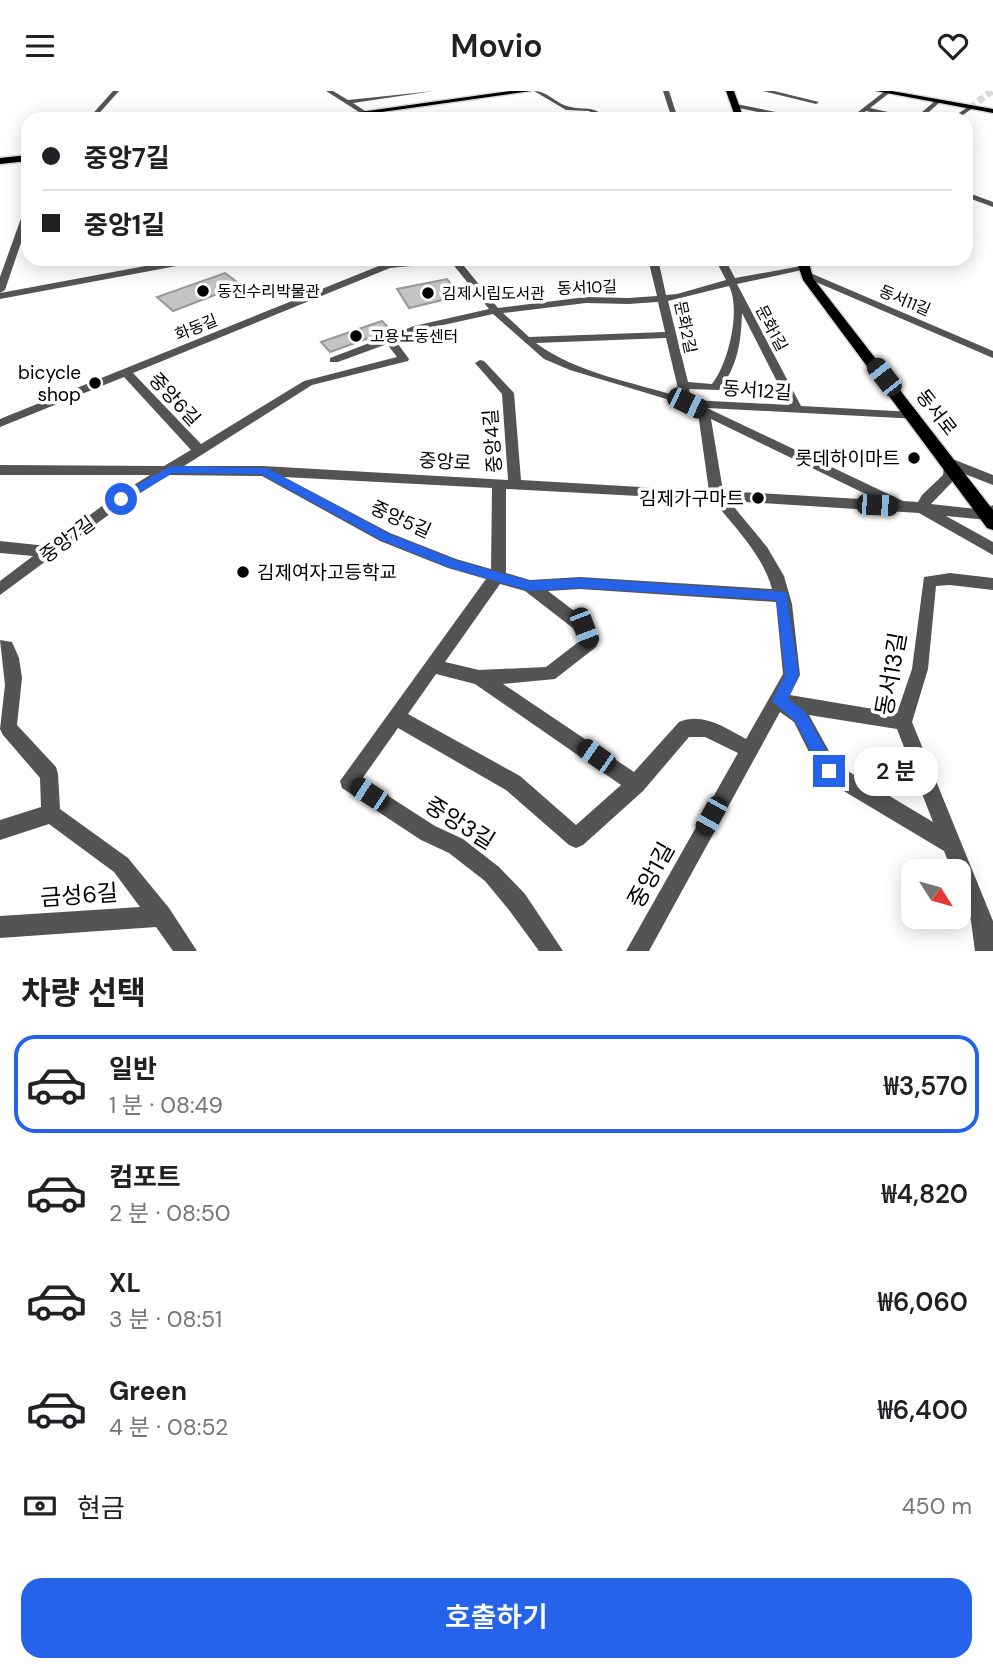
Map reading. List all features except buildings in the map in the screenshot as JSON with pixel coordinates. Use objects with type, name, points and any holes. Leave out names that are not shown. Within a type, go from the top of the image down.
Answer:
[{"type":"main road","points":[[365,112],[527,91]]},
{"type":"main road","points":[[730,91],[738,112]]},
{"type":"main road","points":[[885,91],[993,111]]},
{"type":"main road","points":[[0,161],[21,158]]},
{"type":"main road","name":"동서로","points":[[803,267],[991,516]]},
{"type":"street","points":[[97,112],[116,91]]},
{"type":"street","points":[[348,101],[431,91]]},
{"type":"street","points":[[537,91],[568,109],[590,109],[594,112]]},
{"type":"street","points":[[666,91],[673,112]]},
{"type":"street","points":[[766,91],[816,101],[808,107]]},
{"type":"street","points":[[861,112],[885,91]]},
{"type":"street","points":[[332,92],[365,112]]},
{"type":"street","points":[[332,92],[343,92]]},
{"type":"street","points":[[922,112],[937,102]]},
{"type":"street","points":[[736,106],[767,112]]},
{"type":"street","points":[[964,112],[970,108]]},
{"type":"street","points":[[865,109],[876,112]]},
{"type":"street","points":[[973,197],[993,205]]},
{"type":"street","points":[[0,290],[21,230]]},
{"type":"street","points":[[0,296],[161,266]]},
{"type":"street","name":"화동길","points":[[0,423],[376,266]]},
{"type":"street","name":"동서12길","points":[[461,266],[495,311],[526,340],[548,357],[574,367],[687,403],[914,417]]},
{"type":"street","name":"문화2길","points":[[655,266],[687,403]]},
{"type":"street","name":"문화1길","points":[[723,266],[797,410]]},
{"type":"street","name":"동서10길","points":[[334,360],[388,338],[495,311],[586,300],[663,298],[803,267]]},
{"type":"street","name":"동서11길","points":[[803,267],[993,355]]},
{"type":"street","name":"문화1길","points":[[682,385],[715,388],[727,374],[735,350],[738,299]]},
{"type":"street","points":[[526,340],[671,334]]},
{"type":"street","points":[[171,469],[308,383],[404,359],[388,338]]},
{"type":"street","name":"중앙4길","points":[[481,363],[508,393],[515,485]]},
{"type":"street","name":"중앙6길","points":[[126,372],[199,450]]},
{"type":"street","name":"중앙로","points":[[687,403],[904,506]]},
{"type":"street","points":[[704,411],[717,496]]},
{"type":"street","points":[[993,480],[950,463],[950,477],[927,498],[922,508],[993,549]]},
{"type":"street","name":"중앙7길","points":[[0,589],[121,499],[171,469]]},
{"type":"street","name":"중앙로","points":[[0,470],[263,471],[904,506],[991,516]]},
{"type":"street","name":"중앙5길","points":[[263,471],[385,537],[453,564],[530,586],[584,628],[590,642],[549,674],[479,678]]},
{"type":"street","points":[[498,575],[499,484]]},
{"type":"street","name":"중앙1길","points":[[637,951],[748,749],[779,701],[792,675],[781,596],[762,551],[717,496]]},
{"type":"street","points":[[0,547],[48,552]]},
{"type":"street","name":"중앙3길","points":[[498,575],[349,781],[428,833],[456,846],[492,874],[517,902],[552,951]]},
{"type":"street","name":"동서13길","points":[[986,951],[982,921],[903,722],[920,669],[929,581],[950,579],[993,584]]},
{"type":"street","name":"중앙5길","points":[[530,586],[580,583],[781,596]]},
{"type":"street","points":[[0,647],[6,647],[11,655],[13,698],[7,720],[9,729],[48,774],[51,814],[0,830]]},
{"type":"street","points":[[433,666],[479,678],[636,784]]},
{"type":"street","points":[[779,701],[903,722]]},
{"type":"street","points":[[779,701],[800,716],[829,771],[951,844]]},
{"type":"street","points":[[396,717],[513,783],[576,838],[636,784],[685,729],[707,729],[748,749]]},
{"type":"street","name":"금성6길","points":[[51,814],[121,865],[186,951]]},
{"type":"street","name":"금성6길","points":[[0,927],[161,916]]},
{"type":"tunnel","points":[[970,108],[992,91]]},
{"type":"place","name":"동진수리박물관","points":[[203,291]]},
{"type":"place","name":"김제시립도서관","points":[[428,293]]},
{"type":"place","name":"고용노동센터","points":[[356,336]]},
{"type":"place","name":"bicycle shop","points":[[95,383]]},
{"type":"place","name":"롯데하이마트","points":[[914,458]]},
{"type":"place","name":"김제가구마트","points":[[758,498]]},
{"type":"place","name":"김제여자고등학교","points":[[243,572]]},
{"type":"route","points":[[121,499],[171,469],[263,471],[385,537],[453,564],[530,586],[580,583],[781,596],[790,645],[792,675],[779,701],[800,716],[829,771]]}]
